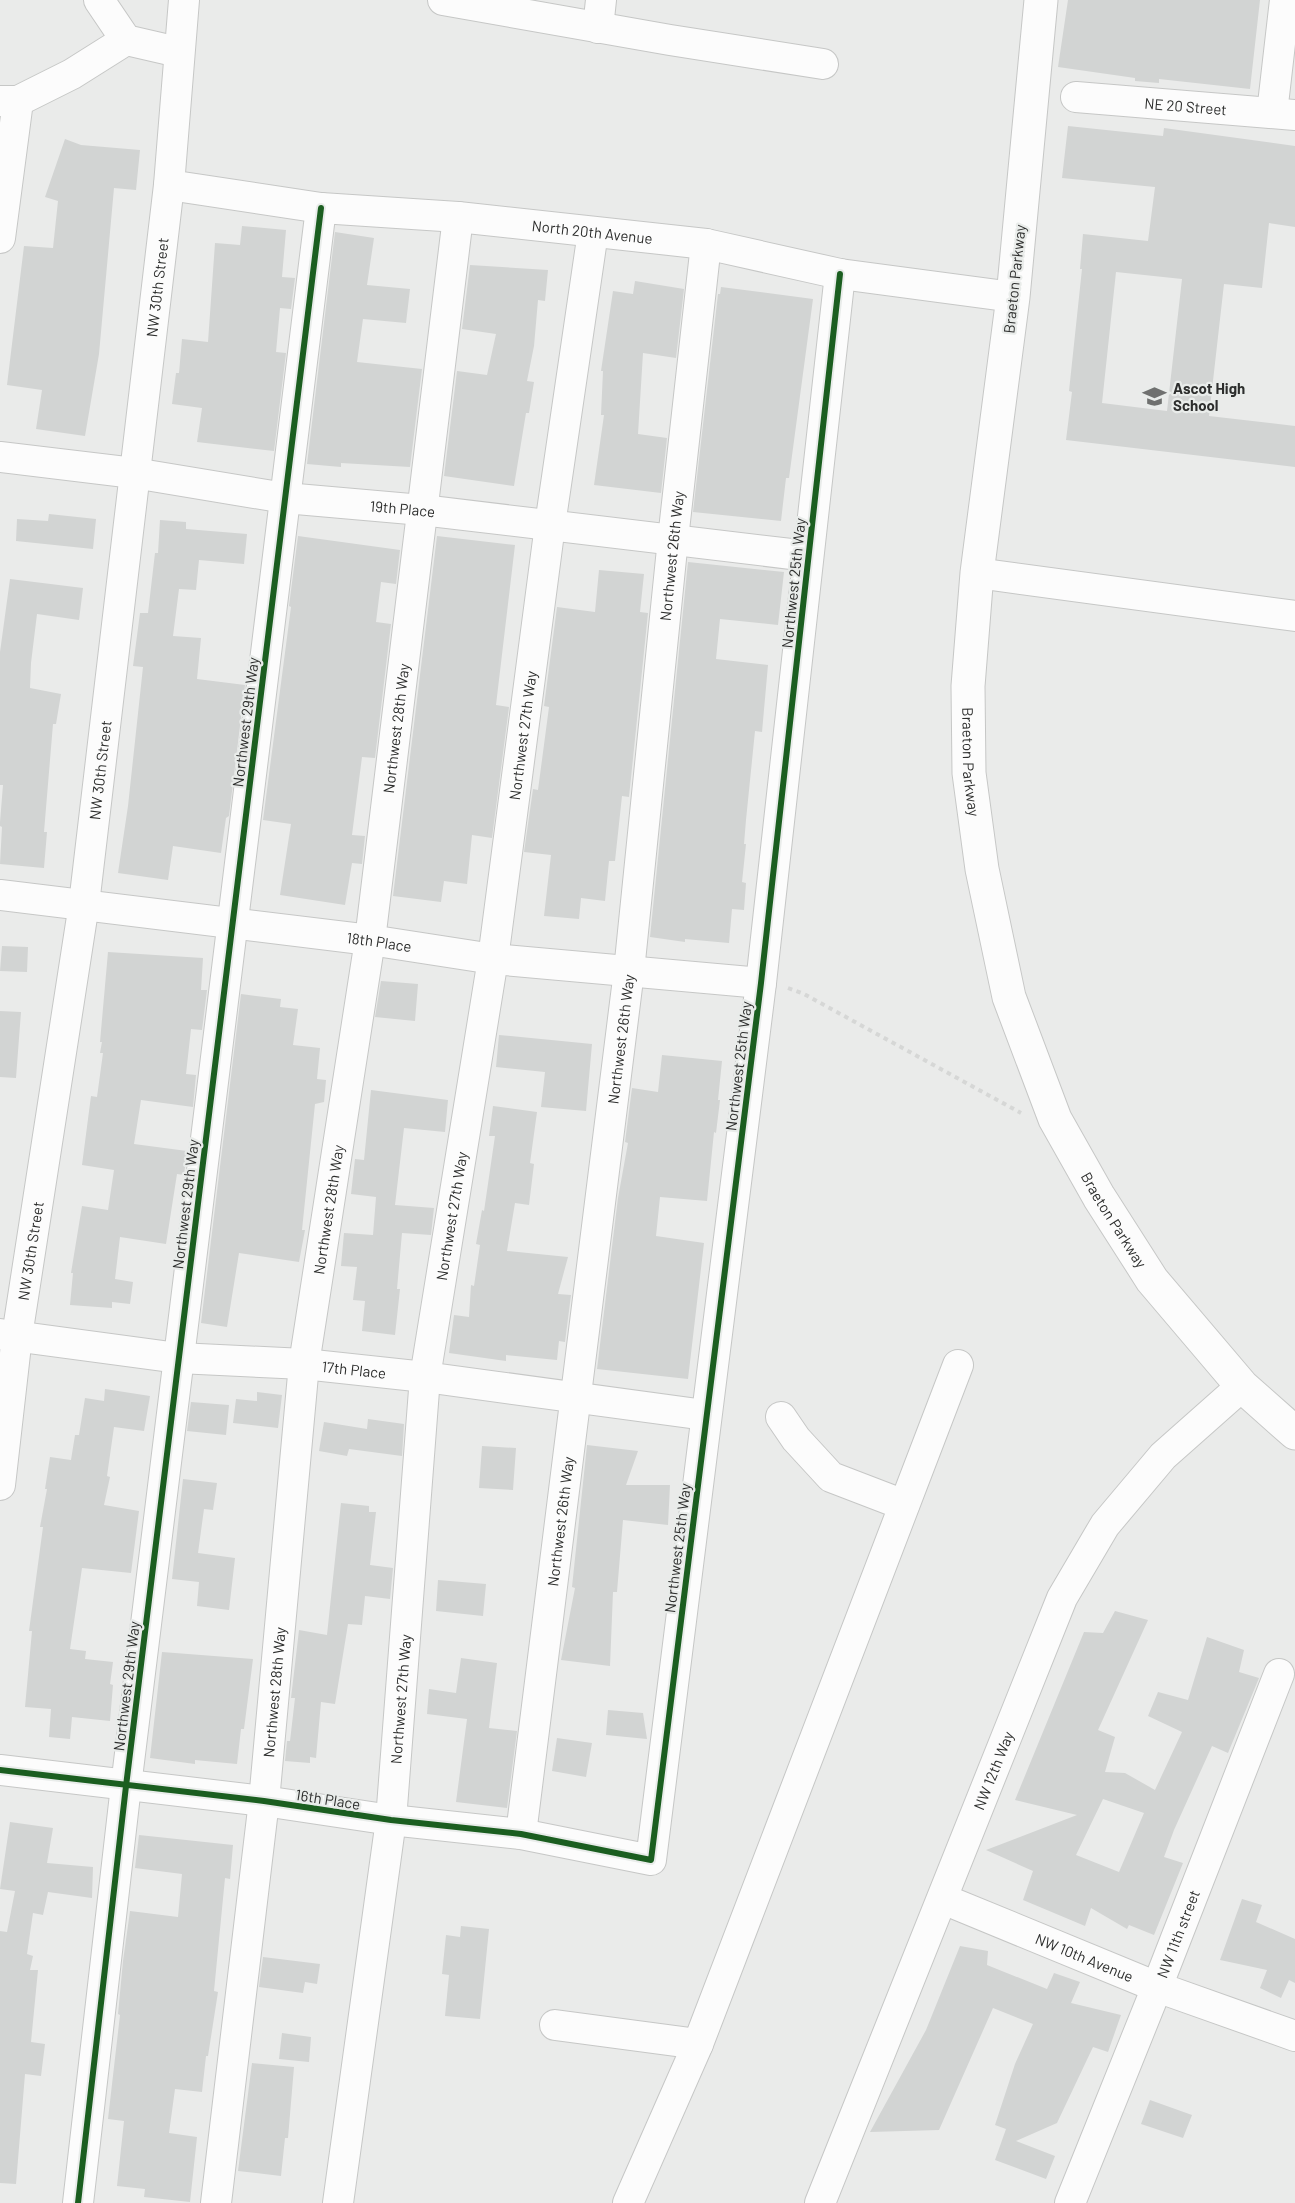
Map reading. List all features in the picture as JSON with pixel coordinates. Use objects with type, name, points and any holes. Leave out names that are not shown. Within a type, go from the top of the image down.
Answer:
[{"type":"street","points":[[99,0],[126,40],[178,52]]},
{"type":"street","name":"NW 30th Street","points":[[0,1485],[8,1335],[84,904],[168,185],[184,0]]},
{"type":"street","name":"Braeton Parkway","points":[[1041,0],[1013,297],[977,573],[968,686],[969,773],[982,869],[1009,997],[1061,1129],[1099,1197],[1152,1280],[1242,1386],[1295,1433]]},
{"type":"street","points":[[1284,114],[1286,0]]},
{"type":"street","points":[[462,2],[600,14],[823,64]]},
{"type":"street","points":[[0,238],[9,101],[72,74],[126,40]]},
{"type":"street","name":"NE 20 Street","points":[[1076,96],[1284,114]]},
{"type":"street","name":"North 20th Avenue","points":[[168,185],[321,208],[458,217],[706,244],[840,274],[1013,297]]},
{"type":"street","name":"Northwest 29th Way","points":[[78,2203],[178,1358],[321,208]]},
{"type":"street","name":"Northwest 28th Way","points":[[216,2203],[264,1801],[304,1364],[370,940],[458,217]]},
{"type":"street","name":"Northwest 27th Way","points":[[338,2203],[391,1820],[425,1377],[493,959],[550,525],[593,232]]},
{"type":"street","name":"Northwest 26th Way","points":[[521,1834],[629,971],[706,244]]},
{"type":"street","name":"Northwest 25th Way","points":[[651,1860],[705,1415],[761,983],[840,274]]},
{"type":"street","name":"19th Place","points":[[0,457],[134,473],[285,498],[422,510],[808,556]]},
{"type":"street","points":[[977,573],[1295,616]]},
{"type":"street","name":"18th Place","points":[[0,895],[370,940],[493,959],[761,983]]},
{"type":"street","name":"17th Place","points":[[8,1335],[178,1358],[304,1364],[425,1377],[705,1415]]},
{"type":"street","points":[[628,2203],[698,2044],[958,1365]]},
{"type":"street","name":"NW 12th Way","points":[[820,2203],[1062,1598],[1105,1525],[1163,1456],[1242,1386]]},
{"type":"street","points":[[781,1417],[796,1439],[831,1477],[904,1504]]},
{"type":"street","name":"NW 11th street","points":[[1072,2198],[1280,1674]]},
{"type":"street","name":"16th Place","points":[[0,1770],[264,1801],[391,1820],[521,1834],[651,1860]]},
{"type":"street","name":"NW 10th Avenue","points":[[943,1899],[1157,1987],[1295,2036]]},
{"type":"street","points":[[555,2025],[698,2044]]},
{"type":"path","points":[[761,983],[794,988],[1019,1113],[1061,1129]]},
{"type":"building","points":[[1068,0],[1260,0],[1250,89],[1159,79],[1159,83],[1135,81],[1135,78],[1058,67]]},
{"type":"building","points":[[1068,126],[1163,136],[1164,128],[1295,146],[1295,227],[1269,223],[1262,288],[1224,284],[1209,416],[1295,426],[1295,467],[1066,440],[1072,392],[1069,391],[1082,269],[1080,269],[1083,234],[1148,241],[1155,187],[1062,178]],"holes":[[[1116,272],[1182,279],[1167,411],[1102,403]]]},
{"type":"building","points":[[65,139],[81,145],[140,150],[136,190],[114,188],[99,354],[85,436],[36,429],[42,390],[7,385],[24,246],[53,248],[58,201],[45,197]]},
{"type":"building","points":[[242,226],[286,230],[282,277],[295,278],[291,309],[280,308],[276,352],[286,353],[274,451],[197,442],[202,408],[172,404],[176,373],[179,373],[182,339],[208,342],[215,243],[240,245]]},
{"type":"building","points":[[335,232],[374,238],[367,285],[410,289],[406,323],[363,319],[357,362],[422,369],[410,467],[341,463],[341,467],[307,464]]},
{"type":"building","points":[[470,265],[548,270],[545,301],[538,300],[534,346],[527,381],[534,382],[529,413],[526,413],[514,486],[444,476],[457,371],[487,375],[496,334],[462,329]]},
{"type":"building","points":[[635,281],[684,289],[676,358],[643,353],[638,434],[667,438],[661,493],[594,485],[604,415],[601,415],[603,371],[601,371],[613,291],[633,294]]},
{"type":"building","points":[[721,287],[813,299],[781,521],[693,512],[718,294],[720,294]]},
{"type":"building","points":[[49,514],[96,519],[93,549],[16,541],[17,519],[48,521]]},
{"type":"building","points":[[160,520],[186,522],[186,529],[247,534],[244,564],[199,560],[196,590],[179,589],[173,636],[201,638],[197,679],[245,685],[229,816],[226,818],[221,853],[173,846],[168,880],[118,873],[128,806],[143,667],[133,666],[140,613],[148,613],[155,553],[158,553]]},
{"type":"building","points":[[298,536],[400,550],[396,584],[381,582],[376,622],[391,624],[375,758],[362,757],[352,835],[365,836],[362,864],[352,863],[345,905],[280,895],[291,824],[263,820]]},
{"type":"building","points":[[437,536],[515,545],[496,705],[509,707],[492,838],[472,835],[467,884],[444,881],[441,902],[393,896]]},
{"type":"building","points":[[688,562],[784,572],[778,625],[720,619],[716,659],[768,665],[762,732],[755,731],[746,820],[742,882],[746,883],[744,910],[732,909],[729,943],[685,939],[685,942],[650,937]]},
{"type":"building","points":[[599,570],[644,574],[640,612],[648,613],[629,797],[622,796],[615,861],[609,861],[605,901],[581,898],[579,919],[544,916],[551,855],[524,852],[533,789],[538,790],[549,707],[544,706],[557,607],[595,612]]},
{"type":"building","points":[[10,579],[83,588],[79,620],[37,614],[30,688],[61,694],[56,724],[53,724],[44,832],[47,832],[44,868],[0,864],[3,785],[0,785],[0,652]]},
{"type":"building","points":[[2,946],[28,947],[27,972],[0,971]]},
{"type":"building","points":[[108,952],[203,958],[201,990],[207,990],[202,1030],[191,1029],[186,1074],[196,1075],[193,1107],[141,1100],[134,1144],[187,1151],[184,1175],[177,1174],[166,1244],[120,1237],[115,1279],[133,1282],[130,1304],[112,1302],[112,1308],[70,1305],[73,1273],[71,1273],[82,1206],[108,1210],[114,1170],[82,1165],[91,1096],[97,1097],[103,1053],[100,1053],[102,1042],[100,1042]]},
{"type":"building","points":[[381,981],[418,984],[415,1021],[375,1017]]},
{"type":"building","points":[[241,994],[281,999],[280,1007],[298,1009],[293,1045],[320,1048],[317,1079],[326,1080],[324,1102],[315,1104],[302,1230],[305,1230],[299,1262],[239,1253],[227,1327],[201,1323]]},
{"type":"building","points":[[0,1011],[21,1012],[16,1078],[0,1077]]},
{"type":"building","points":[[499,1035],[592,1044],[586,1111],[541,1107],[545,1072],[496,1067]]},
{"type":"building","points":[[662,1055],[722,1061],[718,1100],[720,1100],[716,1133],[714,1132],[707,1201],[660,1197],[656,1236],[704,1243],[688,1379],[597,1369],[618,1198],[628,1143],[625,1142],[632,1088],[658,1092]]},
{"type":"building","points":[[371,1090],[448,1100],[445,1132],[404,1128],[395,1205],[434,1208],[431,1235],[402,1233],[397,1289],[400,1289],[395,1335],[362,1331],[365,1301],[353,1300],[357,1267],[341,1266],[344,1233],[373,1235],[376,1197],[351,1194],[355,1159],[364,1160]]},
{"type":"building","points":[[493,1106],[537,1112],[530,1163],[534,1164],[529,1205],[515,1203],[507,1251],[568,1257],[558,1294],[571,1295],[565,1342],[559,1341],[557,1360],[506,1355],[506,1361],[449,1353],[454,1315],[469,1317],[471,1285],[474,1286],[480,1245],[476,1244],[482,1210],[484,1211],[495,1136],[489,1136]]},
{"type":"building","points":[[105,1389],[150,1396],[144,1431],[114,1427],[107,1476],[110,1477],[104,1505],[139,1511],[131,1573],[82,1568],[70,1649],[86,1651],[85,1659],[113,1662],[110,1684],[113,1685],[110,1721],[72,1717],[70,1739],[49,1737],[51,1709],[25,1707],[32,1631],[29,1631],[50,1457],[71,1460],[75,1435],[79,1435],[85,1398],[104,1401]]},
{"type":"building","points":[[257,1392],[282,1395],[278,1428],[233,1423],[236,1399],[257,1401]]},
{"type":"building","points":[[191,1402],[229,1405],[226,1435],[187,1431]]},
{"type":"building","points":[[368,1419],[404,1424],[402,1456],[349,1449],[347,1456],[319,1451],[324,1422],[367,1429]]},
{"type":"building","points":[[587,1445],[638,1451],[626,1485],[670,1485],[668,1525],[623,1520],[617,1592],[613,1592],[610,1666],[561,1660],[575,1588],[572,1587]]},
{"type":"building","points":[[482,1446],[516,1448],[513,1490],[479,1488]]},
{"type":"building","points":[[183,1479],[217,1483],[213,1510],[204,1509],[198,1553],[235,1558],[229,1610],[197,1606],[199,1582],[172,1579]]},
{"type":"building","points":[[341,1503],[369,1506],[369,1512],[376,1512],[370,1565],[393,1568],[390,1599],[365,1596],[362,1625],[348,1624],[335,1704],[321,1702],[316,1758],[310,1757],[310,1763],[285,1761],[287,1741],[290,1741],[295,1698],[291,1698],[299,1630],[327,1635]]},
{"type":"building","points":[[438,1580],[486,1584],[483,1616],[436,1611]]},
{"type":"building","points":[[1115,1611],[1148,1620],[1098,1730],[1115,1737],[1105,1772],[1125,1773],[1155,1790],[1182,1732],[1148,1716],[1158,1692],[1188,1700],[1207,1637],[1244,1650],[1239,1672],[1259,1678],[1228,1753],[1212,1746],[1174,1830],[1164,1857],[1183,1863],[1154,1935],[1129,1925],[1127,1929],[1091,1908],[1085,1926],[1023,1900],[1033,1871],[986,1850],[1077,1815],[1015,1800],[1084,1632],[1103,1633]],"holes":[[[1103,1799],[1144,1813],[1119,1872],[1076,1855]]]},
{"type":"building","points":[[162,1652],[253,1659],[237,1764],[195,1760],[195,1764],[150,1758]]},
{"type":"building","points":[[461,1658],[497,1663],[489,1728],[517,1731],[507,1808],[456,1802],[467,1719],[427,1714],[429,1689],[456,1693]]},
{"type":"building","points":[[608,1710],[643,1713],[647,1739],[606,1735]]},
{"type":"building","points":[[557,1738],[592,1743],[586,1777],[552,1771]]},
{"type":"building","points":[[10,1822],[53,1828],[47,1863],[93,1867],[92,1898],[48,1892],[43,1915],[33,1913],[27,1954],[33,1956],[30,1970],[38,1970],[31,2042],[45,2044],[41,2076],[25,2074],[16,2184],[0,2183],[0,1931],[7,1932],[15,1891],[0,1889]]},
{"type":"building","points":[[139,1835],[233,1845],[230,1879],[225,1878],[214,1991],[218,1992],[202,2092],[175,2089],[169,2133],[197,2137],[190,2202],[144,2197],[145,2189],[117,2186],[124,2121],[108,2119],[130,1911],[178,1917],[182,1874],[135,1868]]},
{"type":"building","points":[[1242,1899],[1262,1905],[1256,1922],[1295,1939],[1295,1983],[1289,1980],[1281,1998],[1260,1988],[1267,1970],[1220,1960]]},
{"type":"building","points":[[461,1926],[489,1929],[480,2019],[445,2016],[449,1975],[442,1974],[446,1935],[460,1937]]},
{"type":"building","points":[[960,1946],[988,1951],[987,1965],[1047,1989],[1054,1973],[1080,1982],[1071,2003],[1121,2015],[1108,2052],[1093,2047],[1057,2123],[1016,2141],[1055,2156],[1046,2179],[995,2160],[1006,2129],[995,2125],[1015,2064],[1033,2024],[993,2008],[939,2130],[870,2132],[926,2030]]},
{"type":"building","points":[[263,1957],[320,1964],[317,1984],[305,1982],[303,1993],[259,1987]]},
{"type":"building","points":[[282,2033],[311,2037],[309,2062],[279,2059]]},
{"type":"building","points":[[252,2063],[294,2067],[288,2138],[285,2138],[281,2176],[238,2171]]},
{"type":"building","points":[[1150,2100],[1192,2115],[1183,2138],[1141,2124]]},
{"type":"cycle path","points":[[78,2203],[126,1786],[321,208]]},
{"type":"cycle path","points":[[0,1770],[264,1801],[391,1820],[521,1834],[651,1860],[761,983],[840,274]]},
{"type":"place","name":"Ascot High School","points":[[1155,397]]}]
